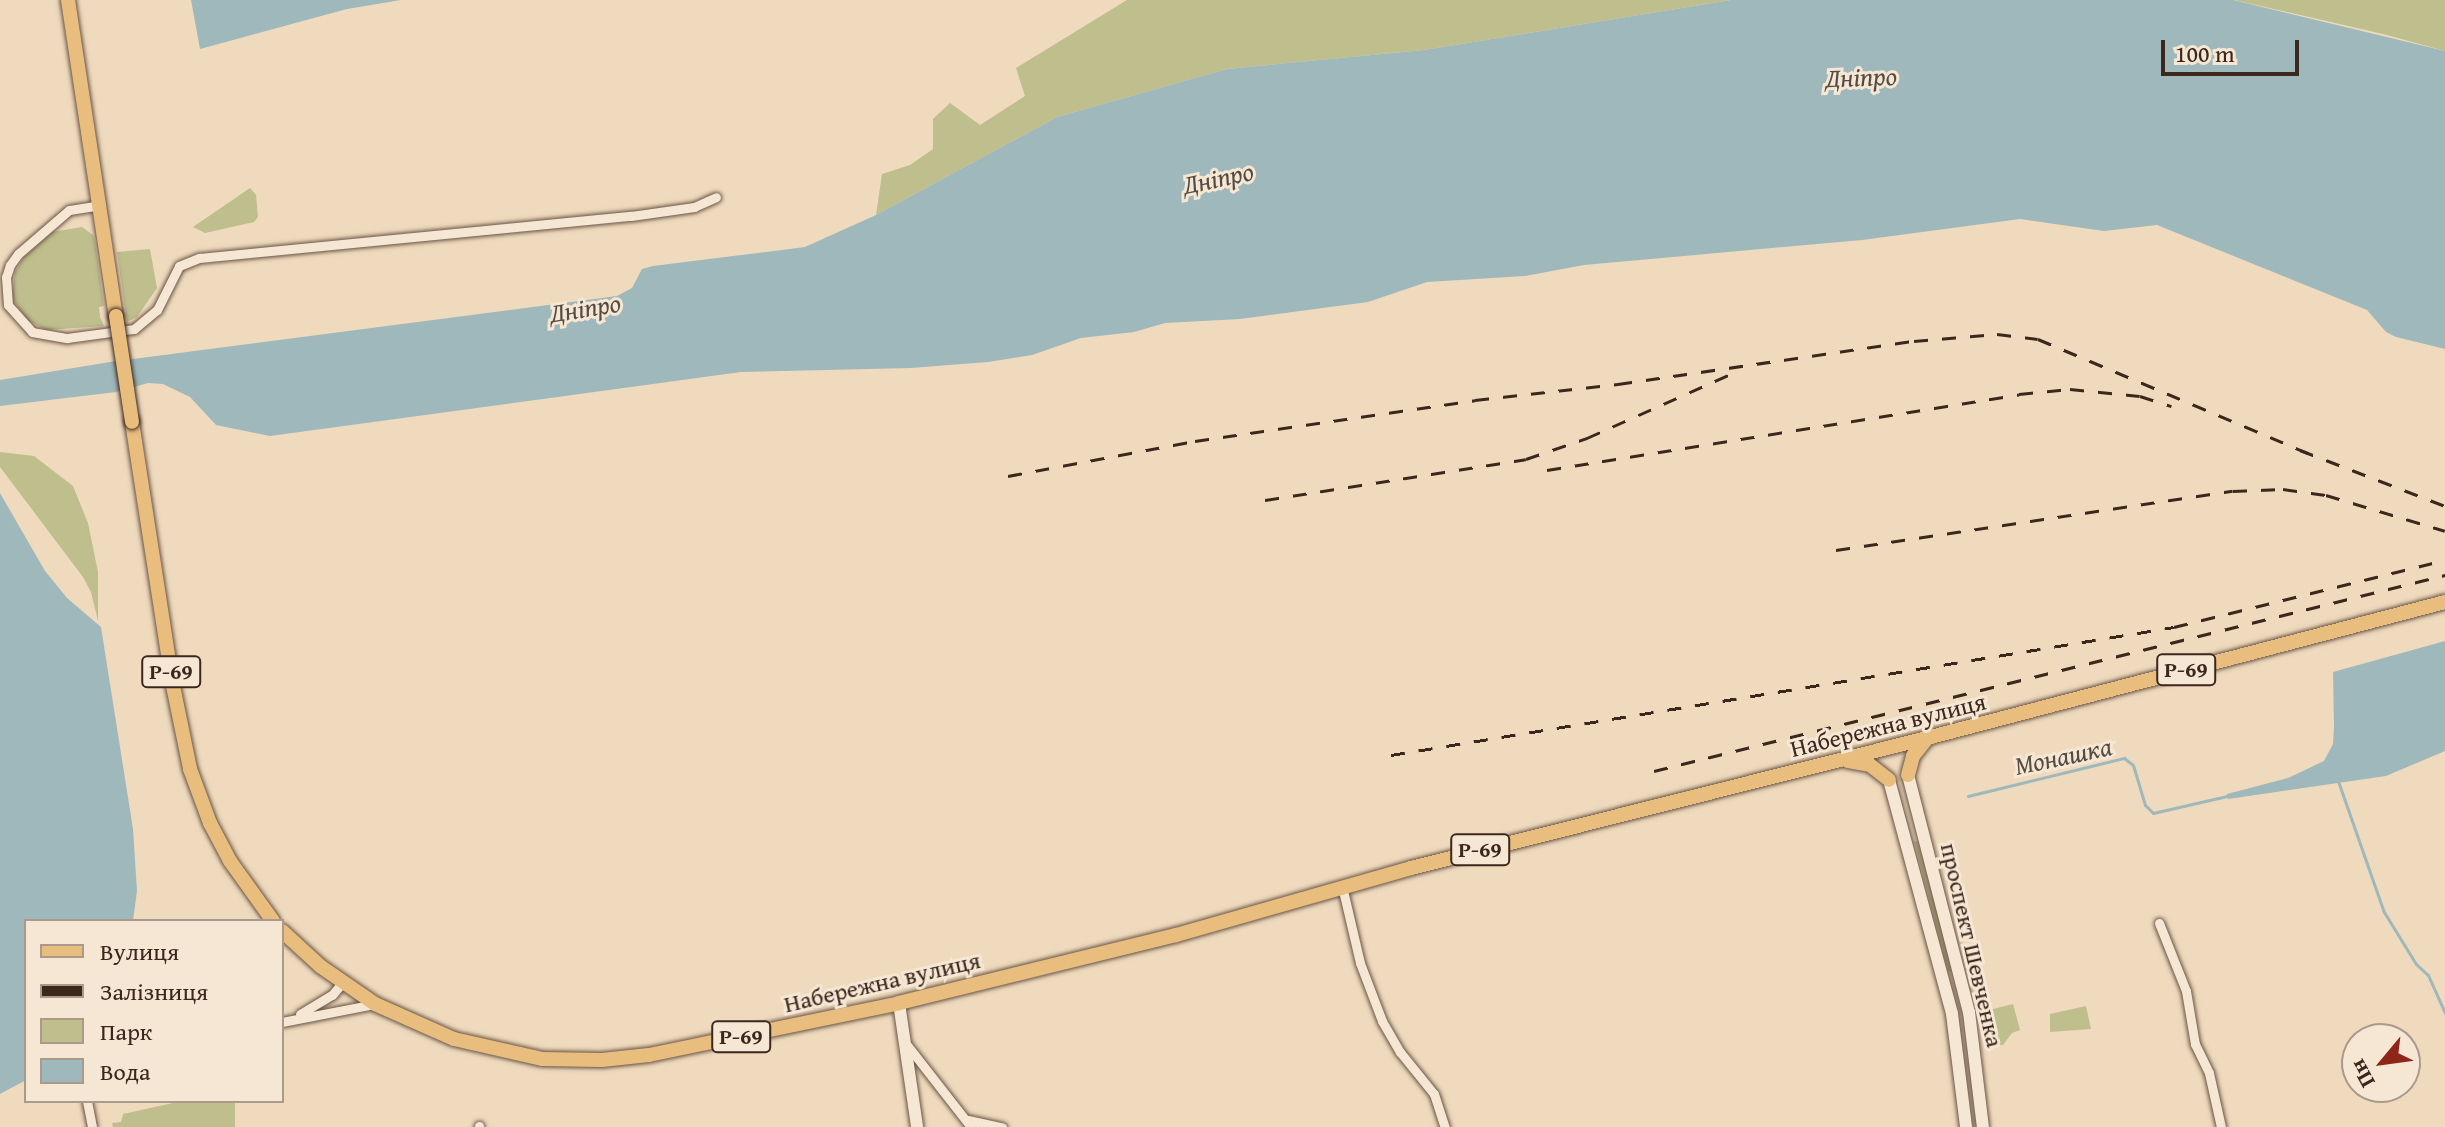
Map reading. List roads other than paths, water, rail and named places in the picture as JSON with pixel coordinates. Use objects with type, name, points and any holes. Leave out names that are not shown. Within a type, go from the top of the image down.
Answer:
[{"type":"main road","name":"Р-69","points":[[68,0],[172,681],[190,769],[210,823],[230,861],[272,919]]},
{"type":"main road","name":"Набережна вулиця","points":[[342,983],[375,1004],[436,1032],[481,1047],[542,1059],[571,1060],[680,1049],[899,1003],[1176,935],[1342,886],[1844,760],[2445,602]]},
{"type":"main road","points":[[1908,775],[1913,756],[1927,738]]},
{"type":"main road","points":[[1889,748],[1908,775]]},
{"type":"main road","points":[[1889,748],[1889,780]]},
{"type":"main road","points":[[1844,760],[1870,765],[1889,780]]},
{"type":"main road","name":"Р-69","points":[[284,933],[342,983]]},
{"type":"street","points":[[101,205],[69,210],[24,247],[10,265],[6,277],[8,305],[32,332],[67,338],[134,329],[157,310],[179,266],[199,258],[631,216],[694,207],[716,197]]},
{"type":"street","name":"проспект Шевченка","points":[[1908,775],[1973,1035],[1983,1127]]},
{"type":"street","name":"проспект Шевченка","points":[[1889,780],[1952,1014],[1966,1127]]},
{"type":"street","points":[[1905,837],[1922,833]]},
{"type":"street","points":[[1342,886],[1360,963],[1382,1021],[1400,1052],[1434,1094],[1445,1127]]},
{"type":"street","points":[[2159,923],[2186,991],[2195,1044],[2209,1073],[2221,1127]]},
{"type":"street","points":[[284,1021],[332,995],[342,983]]},
{"type":"street","points":[[899,1003],[917,1127]]},
{"type":"street","points":[[284,1022],[375,1004]]},
{"type":"street","points":[[907,1045],[968,1123],[1002,1127]]},
{"type":"street","points":[[87,1103],[92,1127]]},
{"type":"water","points":[[191,0],[401,0],[347,9],[200,49]]},
{"type":"water","name":"Дніпро","points":[[1731,0],[2233,0],[2445,51],[2445,349],[2396,337],[2386,332],[2367,310],[2157,225],[2104,231],[2020,219],[1862,240],[1584,265],[1525,276],[1427,282],[1368,302],[1240,319],[1165,323],[1134,332],[1081,338],[1032,355],[988,362],[911,368],[741,372],[270,436],[216,425],[190,397],[163,384],[148,383],[116,392],[0,406],[0,380],[110,362],[617,296],[632,288],[642,269],[653,266],[805,247],[876,215],[1057,117],[1227,69],[1424,50]]},
{"type":"water","points":[[0,493],[45,571],[67,598],[101,627],[133,829],[137,891],[133,919],[24,919],[24,1081],[0,1094]]},
{"type":"water","points":[[2445,641],[2445,751],[2386,776],[2228,799],[2227,794],[2288,778],[2324,761],[2333,744],[2333,672]]},
{"type":"waterway","name":"Монашка","points":[[1968,796],[2124,758],[2133,765],[2145,805],[2153,813],[2227,796]]},
{"type":"waterway","points":[[2338,781],[2384,912],[2416,964],[2428,975],[2445,1013]]},
{"type":"railway","points":[[1008,476],[1195,441],[1475,400],[1618,384],[1914,341],[1997,334],[2038,339],[2308,453]]},
{"type":"railway","points":[[1265,500],[1526,459],[1587,438],[1733,373]]},
{"type":"railway","points":[[1547,470],[2019,394],[2070,389],[2140,396],[2171,406]]},
{"type":"railway","points":[[2300,450],[2445,506]]},
{"type":"railway","points":[[1836,550],[2233,491],[2283,489],[2326,495],[2445,531]]},
{"type":"railway","points":[[1391,755],[2174,627],[2445,560]]},
{"type":"railway","points":[[1654,771],[2445,575]]}]
